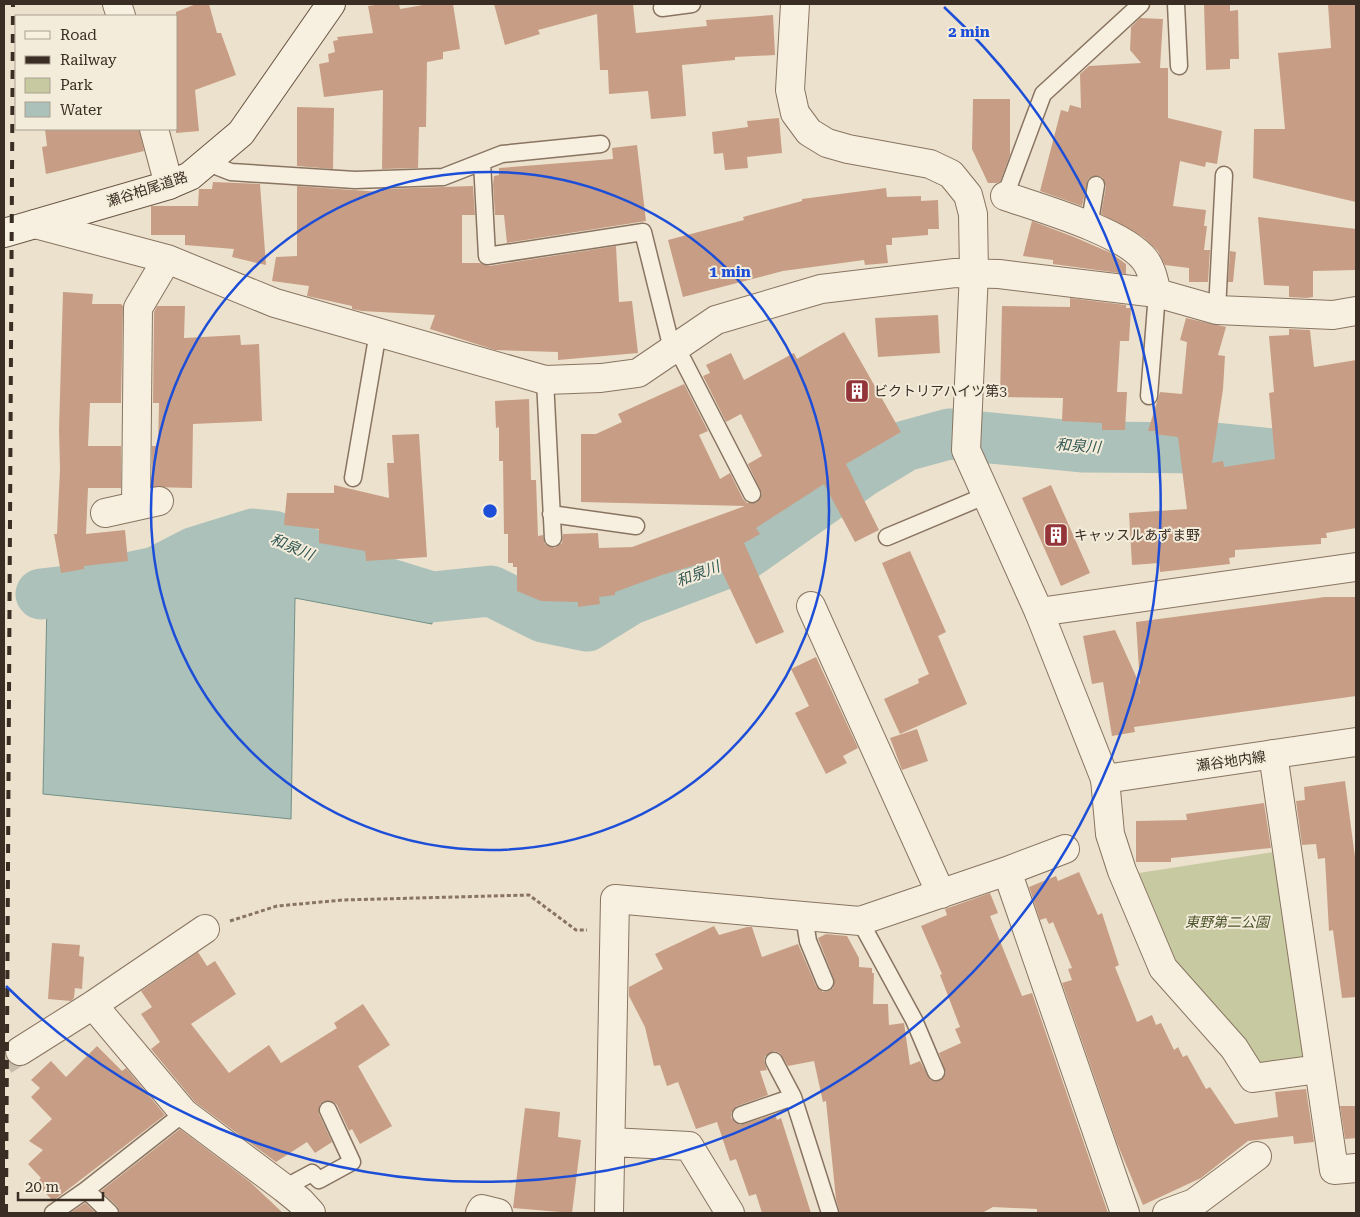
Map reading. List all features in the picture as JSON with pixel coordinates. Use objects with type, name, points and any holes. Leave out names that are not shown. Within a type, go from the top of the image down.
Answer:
[{"type":"street","name":"瀬谷柏尾道路","points":[[4,233],[169,185],[190,176],[208,163],[241,133],[331,4]]},
{"type":"street","points":[[794,4],[790,90],[795,113],[809,132],[827,143],[930,164],[951,174],[968,195],[973,214],[974,272],[966,440],[987,495],[1039,612],[1105,779],[1110,834],[1122,871],[1162,968],[1234,1048],[1253,1078],[1318,1069]]},
{"type":"street","points":[[154,130],[169,185]]},
{"type":"street","points":[[1005,196],[1089,226],[1128,245],[1145,260],[1157,293]]},
{"type":"street","points":[[35,224],[167,259],[275,303],[546,380],[601,378],[638,373],[716,320],[821,289],[974,272],[1157,293],[1217,310],[1333,315],[1356,311]]},
{"type":"street","points":[[105,513],[148,504],[138,308],[167,259]]},
{"type":"street","points":[[1039,612],[1356,567]]},
{"type":"street","points":[[812,606],[941,894]]},
{"type":"street","name":"瀬谷地内線","points":[[1105,779],[1356,742]]},
{"type":"street","points":[[1273,754],[1334,1170],[1356,1168]]},
{"type":"street","points":[[610,1213],[616,899],[860,921],[1007,871],[1065,849]]},
{"type":"street","points":[[1007,871],[1125,1213]]},
{"type":"street","points":[[20,1051],[93,1006],[205,928]]},
{"type":"street","points":[[93,1006],[184,1114],[295,1204]]},
{"type":"street","points":[[611,1142],[689,1146],[730,1213]]},
{"type":"street","points":[[1167,1213],[1194,1203],[1258,1156]]},
{"type":"street","points":[[480,1213],[482,1209],[498,1213]]},
{"type":"lane","points":[[662,8],[692,4]]},
{"type":"lane","points":[[1005,196],[1043,94],[1141,4]]},
{"type":"lane","points":[[1176,4],[1179,66]]},
{"type":"lane","points":[[208,163],[231,172],[355,180],[443,176],[502,154],[601,144]]},
{"type":"lane","points":[[482,162],[487,256],[643,232],[672,349],[683,360],[752,494]]},
{"type":"lane","points":[[1217,310],[1224,175]]},
{"type":"lane","points":[[1089,226],[1096,185]]},
{"type":"lane","points":[[1149,396],[1157,293]]},
{"type":"lane","points":[[353,478],[378,332]]},
{"type":"lane","points":[[546,380],[553,538]]},
{"type":"lane","points":[[887,537],[987,495]]},
{"type":"lane","points":[[551,514],[636,526]]},
{"type":"lane","points":[[804,916],[808,941],[825,982]]},
{"type":"lane","points":[[860,921],[914,1020],[936,1072]]},
{"type":"lane","points":[[774,1061],[793,1096],[830,1213]]},
{"type":"lane","points":[[741,1115],[793,1096]]},
{"type":"lane","points":[[295,1204],[312,1173],[319,1180],[352,1162],[328,1110]]},
{"type":"lane","points":[[53,1213],[86,1190],[184,1114]]},
{"type":"lane","points":[[86,1190],[110,1213]]},
{"type":"path","points":[[205,928],[277,906],[343,900],[528,895],[576,930],[615,928]]},
{"type":"green space","name":"東野第二公園","points":[[1280,851],[1310,1055],[1258,1064],[1177,964],[1139,873]]},
{"type":"water","points":[[271,540],[308,552],[338,568],[432,597],[432,624],[295,598],[291,819],[43,794],[47,601],[229,546]]},
{"type":"building","points":[[196,4],[209,4],[217,33],[221,33],[236,75],[195,90],[199,131],[176,133],[176,130],[178,130],[178,15],[176,15],[176,12]]},
{"type":"building","points":[[399,4],[400,9],[429,4],[453,4],[460,49],[443,52],[443,59],[427,62],[426,127],[419,127],[418,168],[382,169],[383,90],[324,97],[319,64],[329,62],[328,54],[335,52],[333,41],[338,40],[337,37],[373,33],[368,6]]},
{"type":"building","points":[[494,4],[633,4],[636,33],[707,26],[706,20],[773,15],[775,55],[735,57],[735,60],[682,65],[686,116],[651,119],[648,91],[609,94],[608,70],[600,70],[597,14],[538,30],[540,34],[505,45]]},
{"type":"building","points":[[1204,4],[1230,4],[1230,11],[1238,10],[1239,59],[1230,59],[1230,69],[1206,70]]},
{"type":"building","points":[[1328,4],[1356,4],[1356,202],[1253,178],[1254,129],[1285,129],[1278,53],[1331,48]]},
{"type":"building","points":[[1140,18],[1163,19],[1160,68],[1168,68],[1168,118],[1222,131],[1217,164],[1206,162],[1205,167],[1180,161],[1173,206],[1206,210],[1204,226],[1207,226],[1204,250],[1210,250],[1208,282],[1189,282],[1189,268],[1165,265],[1158,251],[1143,237],[1101,214],[1106,186],[1102,177],[1093,176],[1088,179],[1082,206],[1040,191],[1061,110],[1068,112],[1070,105],[1081,108],[1080,74],[1089,66],[1141,63],[1130,50],[1131,27]]},
{"type":"building","points":[[973,99],[1010,99],[1010,155],[1000,182],[988,183],[972,149]]},
{"type":"building","points":[[297,107],[334,108],[333,169],[297,166]]},
{"type":"building","points":[[779,118],[782,153],[747,157],[748,168],[725,170],[723,153],[714,154],[712,132],[748,127],[747,121]]},
{"type":"building","points":[[45,130],[139,130],[144,151],[46,174],[42,147],[47,146]]},
{"type":"building","points":[[637,145],[646,221],[507,243],[504,215],[495,215],[493,185],[494,176],[499,175],[499,168],[613,159],[612,148]]},
{"type":"building","points":[[213,182],[260,184],[266,265],[232,257],[234,249],[185,245],[185,235],[151,235],[151,206],[198,206],[199,189],[212,189]]},
{"type":"building","points":[[297,186],[381,192],[382,189],[473,186],[475,215],[462,215],[462,263],[480,263],[489,266],[616,246],[619,302],[632,301],[638,353],[558,360],[558,352],[495,350],[430,329],[435,315],[352,309],[352,306],[307,296],[309,286],[272,281],[276,257],[297,256]]},
{"type":"building","points":[[886,188],[887,197],[921,196],[921,201],[938,200],[939,229],[928,229],[928,235],[892,238],[892,245],[886,245],[888,263],[865,265],[864,260],[783,271],[683,297],[668,240],[744,220],[743,217],[802,201],[802,199]]},
{"type":"building","points":[[1258,217],[1356,229],[1356,270],[1313,271],[1313,297],[1307,298],[1289,297],[1289,286],[1264,285]]},
{"type":"building","points":[[1032,221],[1111,253],[1126,264],[1126,274],[1053,264],[1053,260],[1023,256]]},
{"type":"building","points":[[1230,251],[1236,252],[1233,282],[1228,282]]},
{"type":"building","points":[[63,292],[93,294],[92,304],[121,304],[123,306],[121,403],[90,403],[88,446],[121,446],[121,488],[88,488],[86,534],[125,530],[128,561],[84,566],[84,569],[61,573],[54,534],[57,534],[60,469],[59,430]]},
{"type":"building","points":[[1070,298],[1126,305],[1126,308],[1131,308],[1129,341],[1120,341],[1117,392],[1127,392],[1125,430],[1102,430],[1102,423],[1062,421],[1063,398],[1000,397],[1002,306],[1070,307]]},
{"type":"building","points":[[157,306],[185,306],[184,338],[240,335],[241,345],[259,344],[262,421],[193,424],[192,488],[152,487],[152,446],[158,446],[159,403],[153,403],[154,312]]},
{"type":"building","points":[[938,315],[940,353],[878,357],[875,318]]},
{"type":"building","points":[[1186,318],[1226,327],[1218,355],[1225,356],[1223,389],[1212,463],[1223,461],[1224,467],[1275,459],[1269,393],[1274,392],[1269,336],[1289,335],[1289,329],[1310,330],[1314,367],[1356,360],[1356,528],[1326,533],[1327,538],[1321,538],[1321,544],[1235,550],[1235,557],[1229,558],[1230,564],[1160,572],[1159,563],[1132,565],[1129,513],[1187,509],[1178,437],[1155,434],[1155,431],[1148,431],[1160,392],[1182,394],[1187,342],[1180,340]]},
{"type":"building","points":[[844,332],[901,432],[846,464],[879,530],[855,542],[824,484],[756,528],[760,534],[744,543],[784,632],[756,644],[716,559],[662,575],[615,592],[615,595],[599,597],[600,604],[578,607],[578,602],[541,601],[517,591],[517,567],[513,567],[513,563],[508,563],[508,534],[504,534],[503,461],[499,461],[499,427],[496,428],[495,401],[529,399],[531,480],[536,480],[538,536],[543,535],[545,544],[554,548],[562,543],[563,534],[598,533],[599,548],[632,547],[745,506],[581,502],[581,434],[596,434],[622,422],[618,414],[684,384],[708,431],[699,435],[720,479],[730,473],[743,499],[747,503],[756,503],[762,494],[748,464],[762,456],[741,414],[726,422],[703,376],[710,373],[706,365],[731,353],[744,380],[794,353],[797,359]]},
{"type":"building","points":[[419,434],[427,557],[366,561],[365,551],[319,543],[319,529],[284,525],[287,493],[334,493],[334,485],[389,498],[387,463],[394,463],[392,435]]},
{"type":"building","name":"キャッスルあずま野","points":[[1051,485],[1090,573],[1061,586],[1022,498]]},
{"type":"building","points":[[910,551],[946,632],[938,636],[967,704],[900,734],[884,699],[919,683],[918,679],[929,674],[882,563]]},
{"type":"building","points":[[1325,597],[1356,597],[1356,696],[1134,727],[1135,732],[1112,736],[1103,682],[1092,684],[1083,636],[1115,630],[1140,685],[1136,622]]},
{"type":"building","points":[[816,657],[858,748],[843,756],[847,763],[826,774],[795,713],[809,706],[791,669]]},
{"type":"building","points":[[917,729],[928,761],[902,770],[890,738]]},
{"type":"building","points":[[1345,781],[1356,865],[1356,997],[1342,998],[1333,930],[1329,931],[1325,858],[1318,859],[1316,844],[1302,845],[1296,801],[1305,800],[1304,787]]},
{"type":"building","points":[[1264,803],[1271,848],[1171,858],[1171,862],[1136,862],[1136,821],[1187,820],[1186,814]]},
{"type":"building","points":[[1079,872],[1098,915],[1102,913],[1119,965],[1115,967],[1137,1022],[1152,1015],[1156,1025],[1161,1023],[1174,1050],[1178,1047],[1183,1057],[1187,1055],[1206,1089],[1210,1087],[1235,1124],[1278,1117],[1275,1092],[1306,1089],[1314,1142],[1294,1144],[1293,1136],[1248,1141],[1201,1178],[1143,1205],[1117,1143],[1062,983],[1072,980],[1068,969],[1072,968],[1053,922],[1049,924],[1046,918],[1040,920],[1029,887],[1056,876],[1058,881]]},
{"type":"building","points":[[990,893],[998,913],[990,916],[1022,996],[1032,993],[1108,1213],[1037,1213],[1037,1209],[993,1207],[982,1213],[840,1213],[836,1199],[826,1101],[823,1102],[814,1061],[788,1066],[780,1053],[774,1051],[765,1056],[764,1061],[767,1070],[760,1071],[768,1095],[737,1106],[731,1113],[731,1118],[740,1125],[775,1114],[777,1120],[781,1118],[811,1213],[762,1213],[756,1194],[749,1196],[736,1159],[730,1161],[717,1122],[696,1129],[678,1082],[667,1086],[660,1065],[654,1066],[645,1027],[629,996],[629,987],[663,969],[655,954],[714,926],[719,935],[752,927],[762,957],[798,944],[816,986],[823,992],[828,991],[833,988],[834,979],[818,938],[826,934],[847,936],[859,958],[859,967],[872,968],[872,973],[874,973],[873,1004],[888,1004],[889,1025],[904,1023],[910,1065],[920,1061],[930,1080],[939,1081],[946,1073],[939,1053],[961,1043],[955,1029],[960,1027],[940,975],[942,974],[921,926],[947,915],[945,909]]},
{"type":"building","points":[[52,943],[80,945],[79,956],[84,957],[82,989],[75,988],[74,998],[71,1001],[48,999]]},
{"type":"building","points":[[198,952],[207,966],[215,961],[236,994],[191,1024],[229,1073],[269,1045],[281,1063],[337,1028],[334,1023],[363,1004],[390,1045],[358,1066],[392,1126],[360,1144],[352,1129],[349,1131],[337,1105],[333,1102],[324,1101],[320,1105],[319,1114],[332,1142],[315,1153],[307,1142],[276,1162],[195,1102],[151,1049],[160,1042],[141,1014],[152,1007],[141,991]]},
{"type":"building","points":[[97,1046],[122,1071],[126,1068],[165,1115],[53,1201],[36,1183],[41,1178],[28,1164],[43,1150],[29,1141],[52,1119],[31,1097],[40,1088],[31,1080],[51,1061],[66,1077]]},
{"type":"building","points":[[1340,1106],[1356,1106],[1356,1138],[1345,1139]]},
{"type":"building","points":[[525,1108],[560,1112],[558,1137],[581,1140],[572,1213],[513,1208]]},
{"type":"building","points":[[180,1129],[250,1182],[283,1213],[120,1213],[117,1206],[101,1191]]},
{"type":"building","points":[[85,1203],[96,1213],[70,1213]]},
{"type":"waterway","name":"和泉川","points":[[41,594],[68,591],[156,572],[195,552],[253,534],[273,536],[338,568],[432,597],[491,591],[543,617],[587,626],[629,600],[740,558],[862,472],[905,446],[949,434],[1084,447],[1215,448],[1332,460],[1356,459]]},
{"type":"tunnel","points":[[4,1061],[20,1051]]},
{"type":"railway","points":[[6,1213],[13,4]]},
{"type":"place","name":"ビクトリアハイツ第3","points":[[857,391]]},
{"type":"place","name":"キャッスルあずま野","points":[[1056,535]]}]
